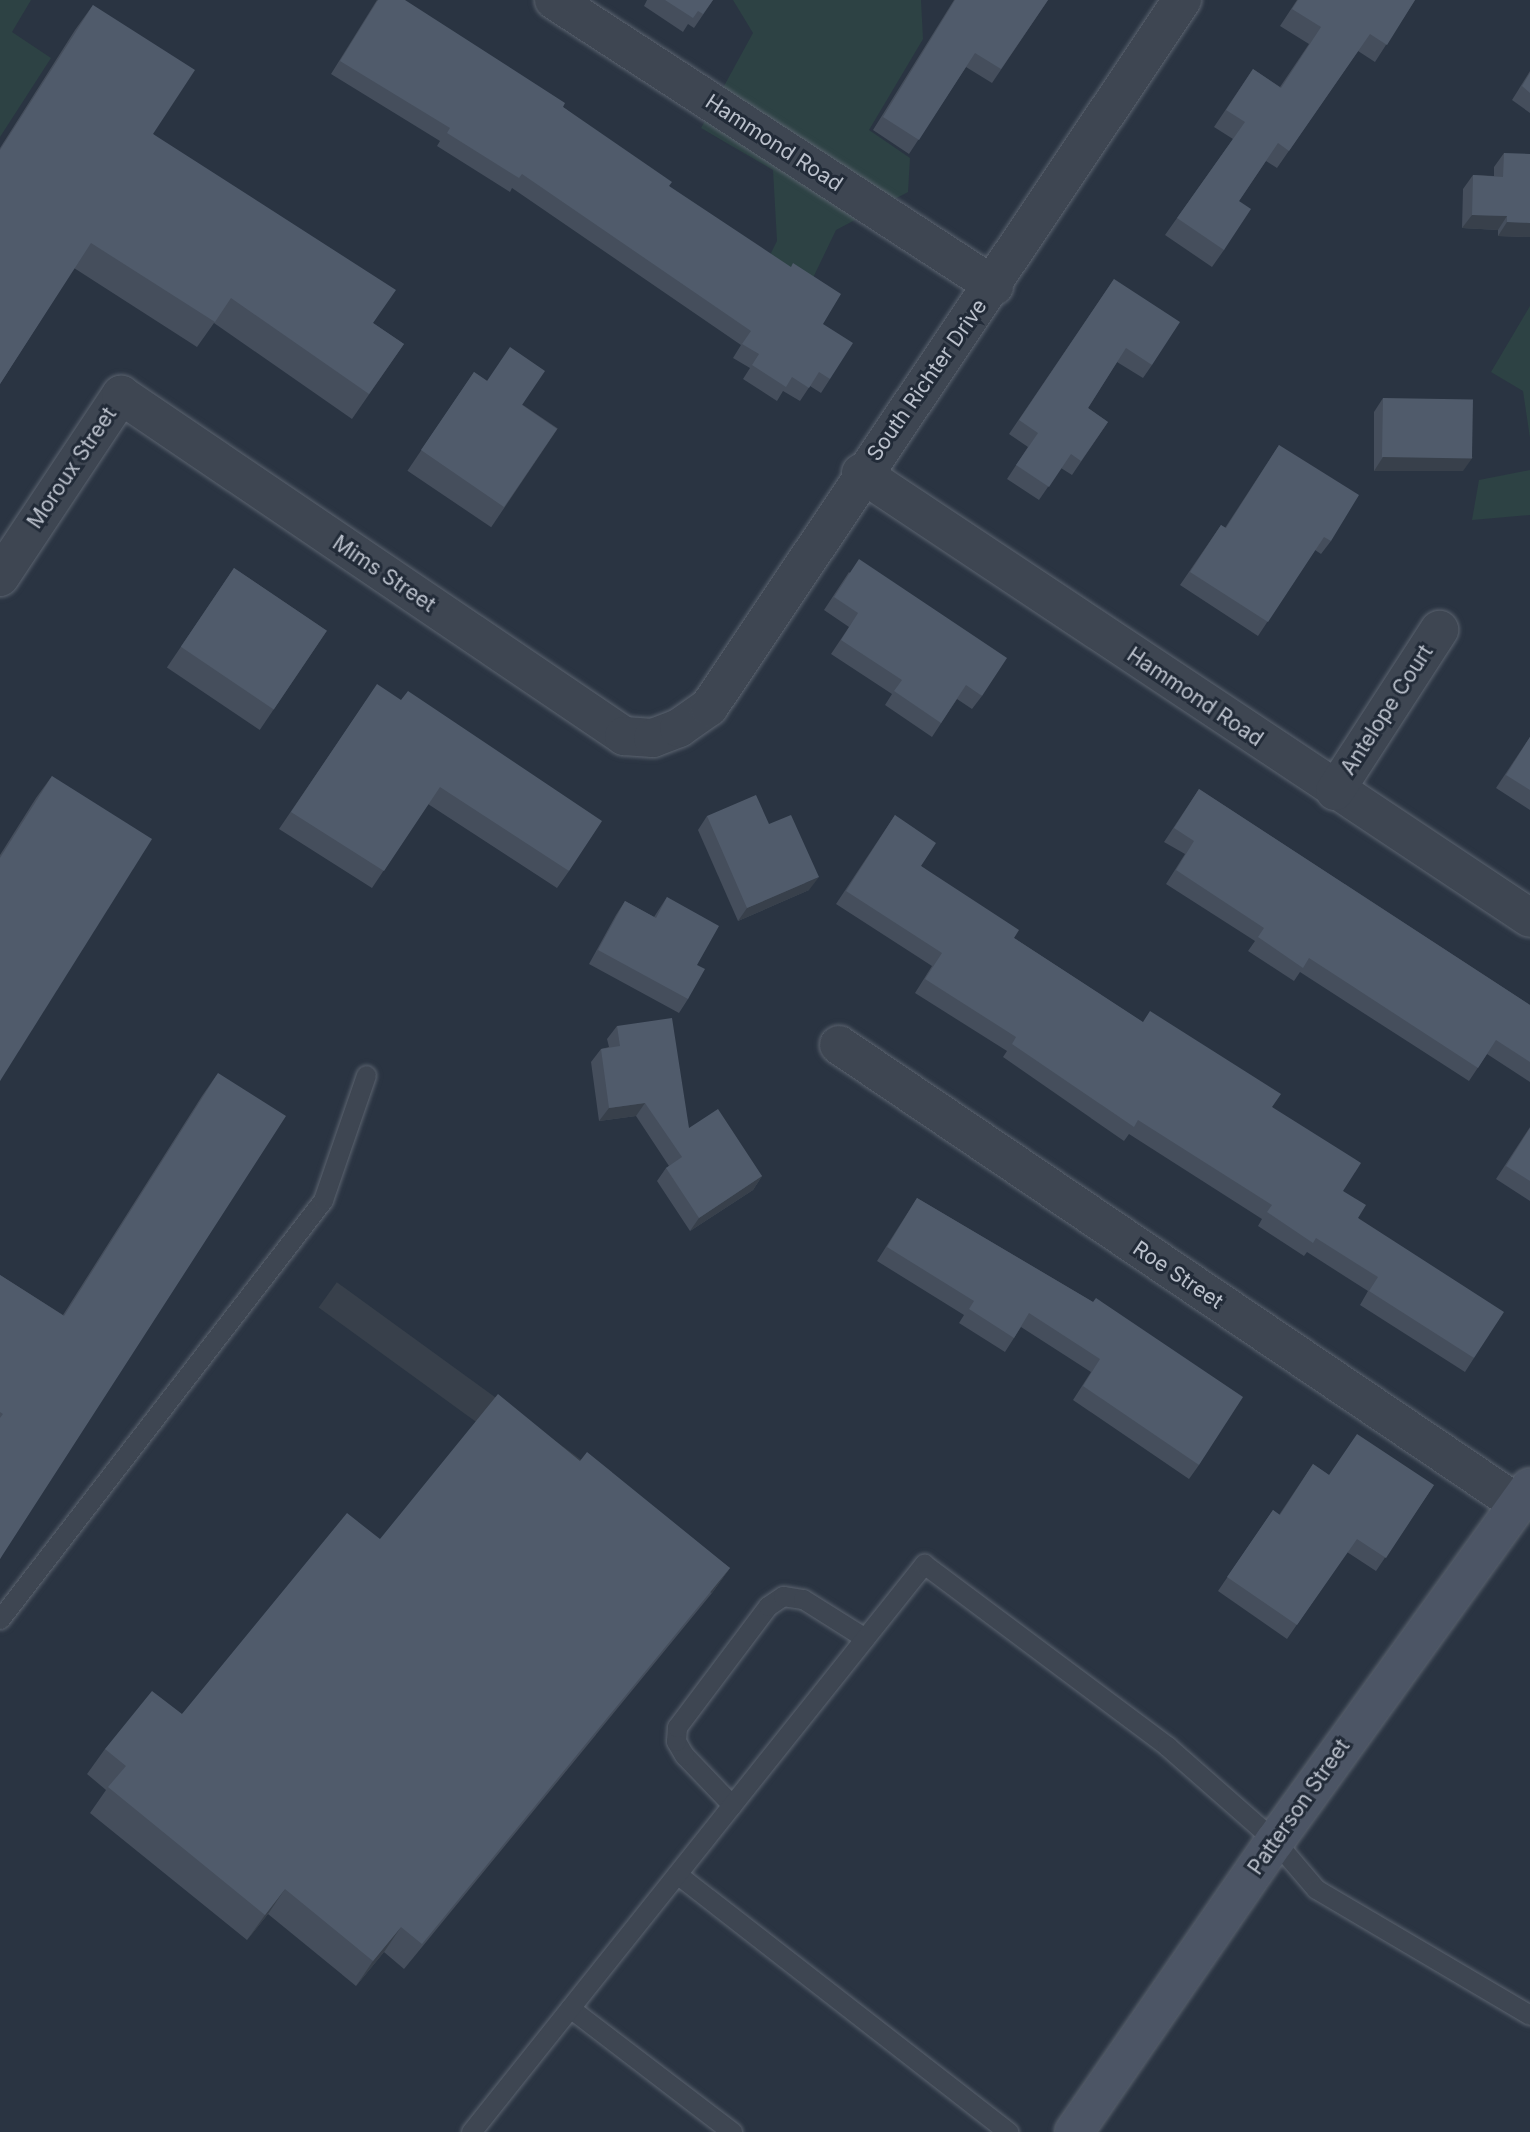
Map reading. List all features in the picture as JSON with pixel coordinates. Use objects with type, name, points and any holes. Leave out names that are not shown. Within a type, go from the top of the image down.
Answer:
[{"type":"street","name":"Hammond Road","points":[[554,0],[994,286]]},
{"type":"street","name":"South Richter Drive","points":[[653,738],[678,728],[709,707],[862,473],[994,286],[1181,0]]},
{"type":"street","name":"Moroux Street","points":[[0,577],[121,395]]},
{"type":"street","name":"Mims Street","points":[[121,395],[624,736],[653,738]]},
{"type":"street","name":"Hammond Road","points":[[862,473],[1335,791],[1530,918]]},
{"type":"street","name":"Antelope Court","points":[[1335,791],[1439,630]]},
{"type":"street","name":"Roe Street","points":[[839,1045],[1524,1495]]},
{"type":"street","name":"Patterson Street","points":[[1074,2132],[1275,1841],[1524,1495]]},
{"type":"lane","points":[[0,1619],[323,1200],[366,1074]]},
{"type":"lane","points":[[471,2132],[924,1564],[1167,1746],[1275,1841],[1316,1889],[1530,2015]]},
{"type":"lane","points":[[732,1805],[684,1755],[676,1741],[677,1727],[768,1606],[783,1597],[803,1599],[865,1638]]},
{"type":"lane","points":[[677,1874],[1009,2132]]},
{"type":"lane","points":[[570,2008],[732,2132]]},
{"type":"green space","points":[[0,0],[31,0],[12,32],[51,58],[0,137]]},
{"type":"green space","points":[[733,0],[921,0],[923,39],[869,130],[910,158],[908,192],[836,230],[811,282],[765,265],[777,241],[773,170],[701,128],[753,33]]},
{"type":"green space","points":[[1530,306],[1530,438],[1523,391],[1491,372]]},
{"type":"green space","points":[[1530,470],[1530,515],[1472,520],[1479,480]]},
{"type":"building","points":[[378,0],[405,0],[565,103],[563,107],[672,182],[669,186],[791,267],[793,263],[841,294],[823,324],[853,343],[830,379],[819,372],[809,388],[792,377],[786,387],[752,365],[759,354],[742,344],[751,331],[522,174],[519,178],[447,133],[450,128],[340,61]]},
{"type":"building","points":[[665,0],[713,0],[703,14],[698,11],[693,18]]},
{"type":"building","points":[[955,0],[1048,0],[1001,69],[975,53],[919,140],[883,117]]},
{"type":"building","points":[[1298,0],[1415,0],[1387,45],[1370,34],[1289,151],[1278,143],[1239,201],[1251,209],[1224,250],[1177,218],[1245,122],[1226,110],[1253,69],[1281,88],[1321,27],[1292,9]]},
{"type":"building","points":[[93,5],[195,70],[153,134],[396,290],[373,323],[404,344],[369,394],[231,298],[215,322],[91,243],[0,384],[0,150]]},
{"type":"building","points":[[1530,73],[1530,93],[1522,86]]},
{"type":"building","points":[[1504,153],[1530,154],[1530,223],[1507,222],[1507,216],[1472,215],[1473,175],[1503,177]]},
{"type":"building","points":[[1114,279],[1180,322],[1152,365],[1126,348],[1088,408],[1108,422],[1081,461],[1071,454],[1049,487],[1016,465],[1038,433],[1019,420]]},
{"type":"building","points":[[510,347],[545,371],[522,405],[557,429],[504,507],[421,450],[474,372],[487,381]]},
{"type":"building","points":[[1383,398],[1473,400],[1472,459],[1382,457]]},
{"type":"building","points":[[1279,445],[1359,495],[1331,541],[1324,537],[1268,622],[1190,572],[1221,525],[1226,528]]},
{"type":"building","points":[[859,559],[1007,658],[982,696],[966,685],[941,723],[894,691],[902,680],[841,640],[858,613],[834,597]]},
{"type":"building","points":[[234,568],[327,631],[274,709],[181,647]]},
{"type":"building","points":[[377,684],[401,700],[408,691],[602,821],[569,871],[440,787],[384,871],[291,812]]},
{"type":"building","points":[[1530,737],[1530,790],[1506,775]]},
{"type":"building","points":[[52,776],[152,839],[0,1081],[0,858]]},
{"type":"building","points":[[1199,789],[1530,1005],[1530,1062],[1496,1040],[1478,1068],[1309,958],[1303,968],[1258,937],[1264,928],[1176,870],[1194,841],[1174,828]]},
{"type":"building","points":[[756,795],[769,824],[791,815],[819,877],[747,908],[707,816]]},
{"type":"building","points":[[895,815],[936,843],[921,866],[1019,930],[1014,938],[1143,1022],[1150,1011],[1281,1094],[1272,1107],[1361,1163],[1343,1191],[1366,1205],[1358,1218],[1504,1312],[1474,1358],[1369,1291],[1378,1277],[1316,1238],[1313,1243],[1267,1212],[1272,1205],[1138,1120],[1134,1127],[1012,1044],[1016,1037],[925,979],[942,953],[846,891]]},
{"type":"building","points":[[667,897],[719,926],[697,965],[705,969],[688,999],[598,950],[625,901],[656,918]]},
{"type":"building","points":[[672,1018],[689,1128],[718,1109],[762,1176],[699,1218],[666,1168],[682,1157],[645,1103],[609,1108],[601,1049],[620,1046],[617,1026]]},
{"type":"building","points":[[218,1073],[286,1116],[0,1559],[0,1418],[3,1414],[0,1412],[0,1275],[64,1316]]},
{"type":"building","points":[[1530,1128],[1530,1181],[1506,1166]]},
{"type":"building","points":[[917,1198],[1093,1302],[1096,1298],[1243,1397],[1199,1465],[1083,1386],[1100,1359],[1029,1313],[1014,1338],[969,1309],[974,1301],[887,1247]]},
{"type":"building","points":[[498,1394],[580,1461],[587,1452],[730,1568],[422,1944],[401,1927],[373,1961],[285,1889],[265,1915],[108,1787],[126,1766],[105,1749],[152,1691],[182,1714],[347,1513],[380,1539]]},
{"type":"building","points":[[1357,1434],[1434,1485],[1386,1558],[1357,1539],[1297,1625],[1227,1577],[1273,1510],[1280,1515],[1313,1464],[1329,1475]]}]
